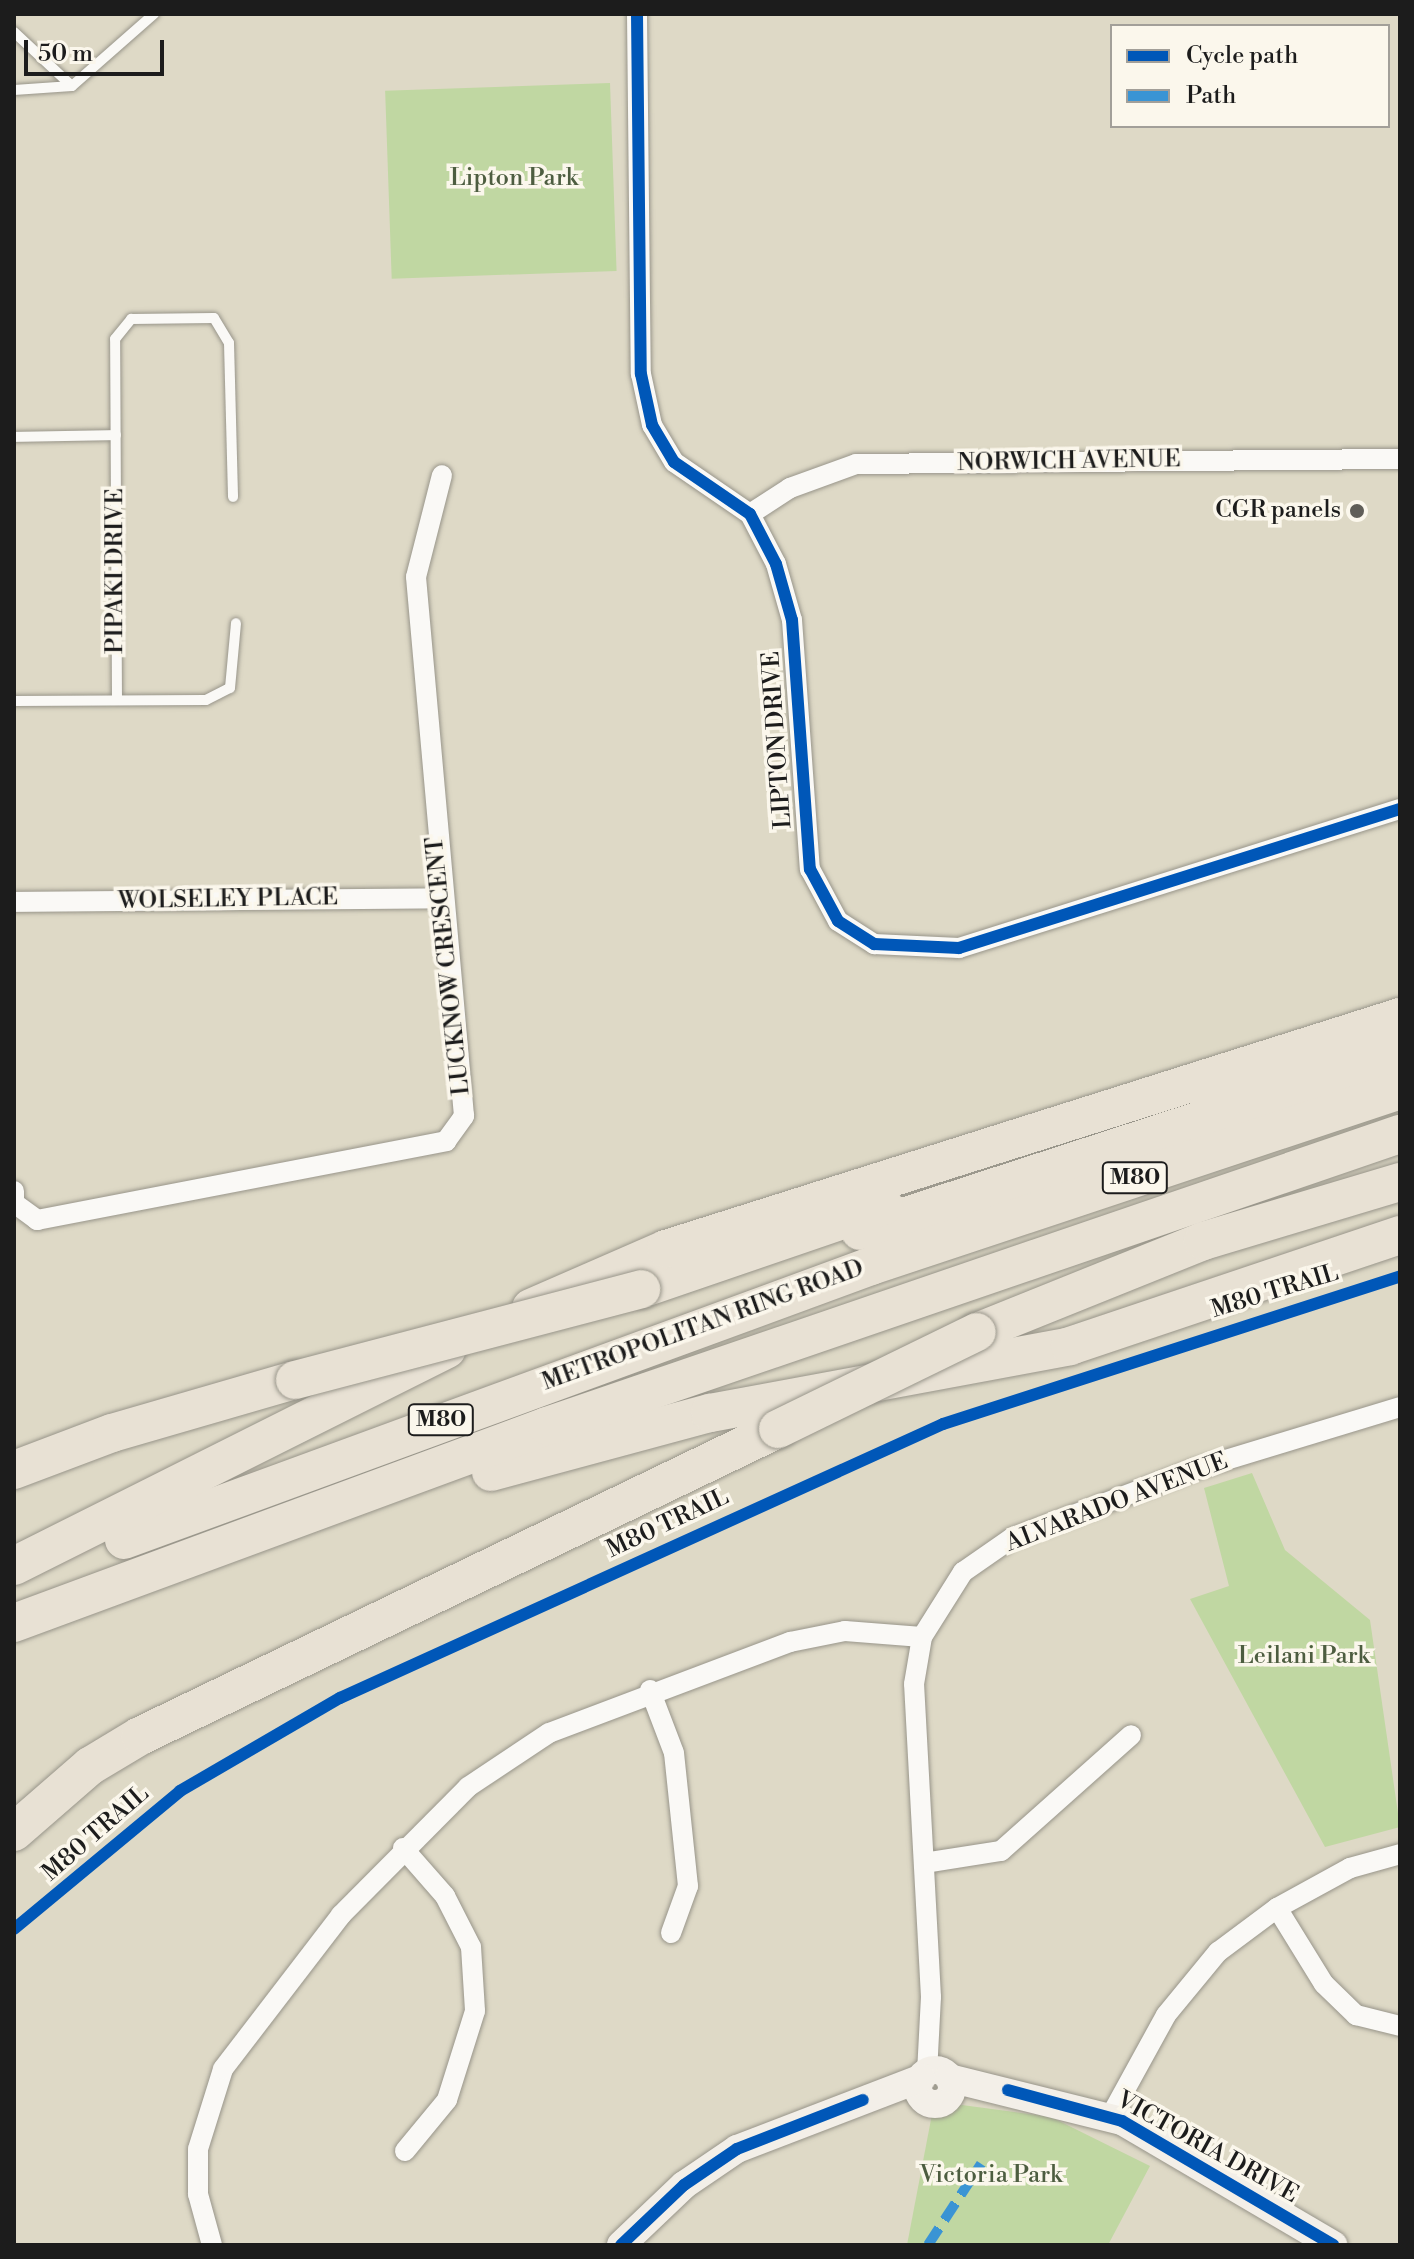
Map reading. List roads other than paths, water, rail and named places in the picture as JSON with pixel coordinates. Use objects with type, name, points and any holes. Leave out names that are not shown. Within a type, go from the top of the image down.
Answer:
[{"type":"highway","points":[[14,1566],[606,1272],[1400,1017]]},
{"type":"highway","points":[[641,1289],[1400,1037]]},
{"type":"highway","points":[[14,1470],[295,1380],[823,1244],[1400,1055]]},
{"type":"highway","name":"METROPOLITAN RING ROAD","points":[[14,1582],[871,1266],[1400,1090]]},
{"type":"highway","name":"METROPOLITAN RING ROAD","points":[[14,1623],[134,1576],[865,1314],[1400,1134]]},
{"type":"highway","points":[[14,1832],[90,1766],[140,1736],[977,1332],[1203,1241],[1400,1182]]},
{"type":"highway","points":[[134,1576],[617,1434],[1070,1346],[1400,1235]]},
{"type":"street","name":"LIPTON DRIVE","points":[[637,14],[644,387],[652,425],[674,462],[750,514],[776,564],[792,620],[810,869],[838,921],[874,944],[959,948],[1400,809]]},
{"type":"street","name":"NORWICH AVENUE","points":[[750,514],[790,488],[856,464],[1400,459]]},
{"type":"street","name":"LUCKNOW CRESCENT","points":[[14,1191],[14,1203],[37,1220],[446,1141],[464,1116],[441,898],[416,577],[442,475]]},
{"type":"street","name":"WOLSELEY PLACE","points":[[14,902],[441,898]]},
{"type":"street","name":"ALVARADO AVENUE","points":[[920,1646],[963,1572],[1012,1538],[1205,1466],[1400,1407]]},
{"type":"street","points":[[212,2245],[198,2194],[198,2149],[223,2069],[341,1915],[403,1848],[468,1787],[549,1733],[650,1690],[790,1642],[845,1631],[920,1646],[924,1863],[936,2083]]},
{"type":"street","points":[[650,1690],[674,1753],[688,1886],[671,1933]]},
{"type":"street","points":[[924,1863],[1001,1851],[1131,1735]]},
{"type":"street","points":[[403,1848],[445,1896],[471,1947],[475,2011],[447,2100],[405,2151]]},
{"type":"street","points":[[1116,2119],[1136,2069],[1166,2015],[1218,1952],[1277,1908],[1350,1868],[1400,1854]]},
{"type":"street","points":[[1277,1908],[1324,1984],[1356,2015],[1400,2026]]},
{"type":"street","name":"VICTORIA DRIVE","points":[[621,2245],[684,2185],[737,2149],[863,2100],[936,2083],[1008,2090],[1116,2119],[1333,2245]]},
{"type":"lane","points":[[14,90],[72,86],[154,14]]},
{"type":"lane","points":[[14,32],[72,86]]},
{"type":"lane","name":"PIPAKI DRIVE","points":[[117,700],[115,339],[131,319],[214,318],[229,343],[233,497]]},
{"type":"lane","points":[[14,437],[116,435]]},
{"type":"lane","points":[[14,701],[206,700],[230,688],[236,623]]},
{"type":"place","name":"CGR panels","points":[[1357,511]]},
{"type":"park label","name":"Lipton Park","points":[[514,179]]},
{"type":"park label","name":"Leilani Park","points":[[1304,1657]]},
{"type":"park label","name":"Victoria Park","points":[[991,2176]]}]
